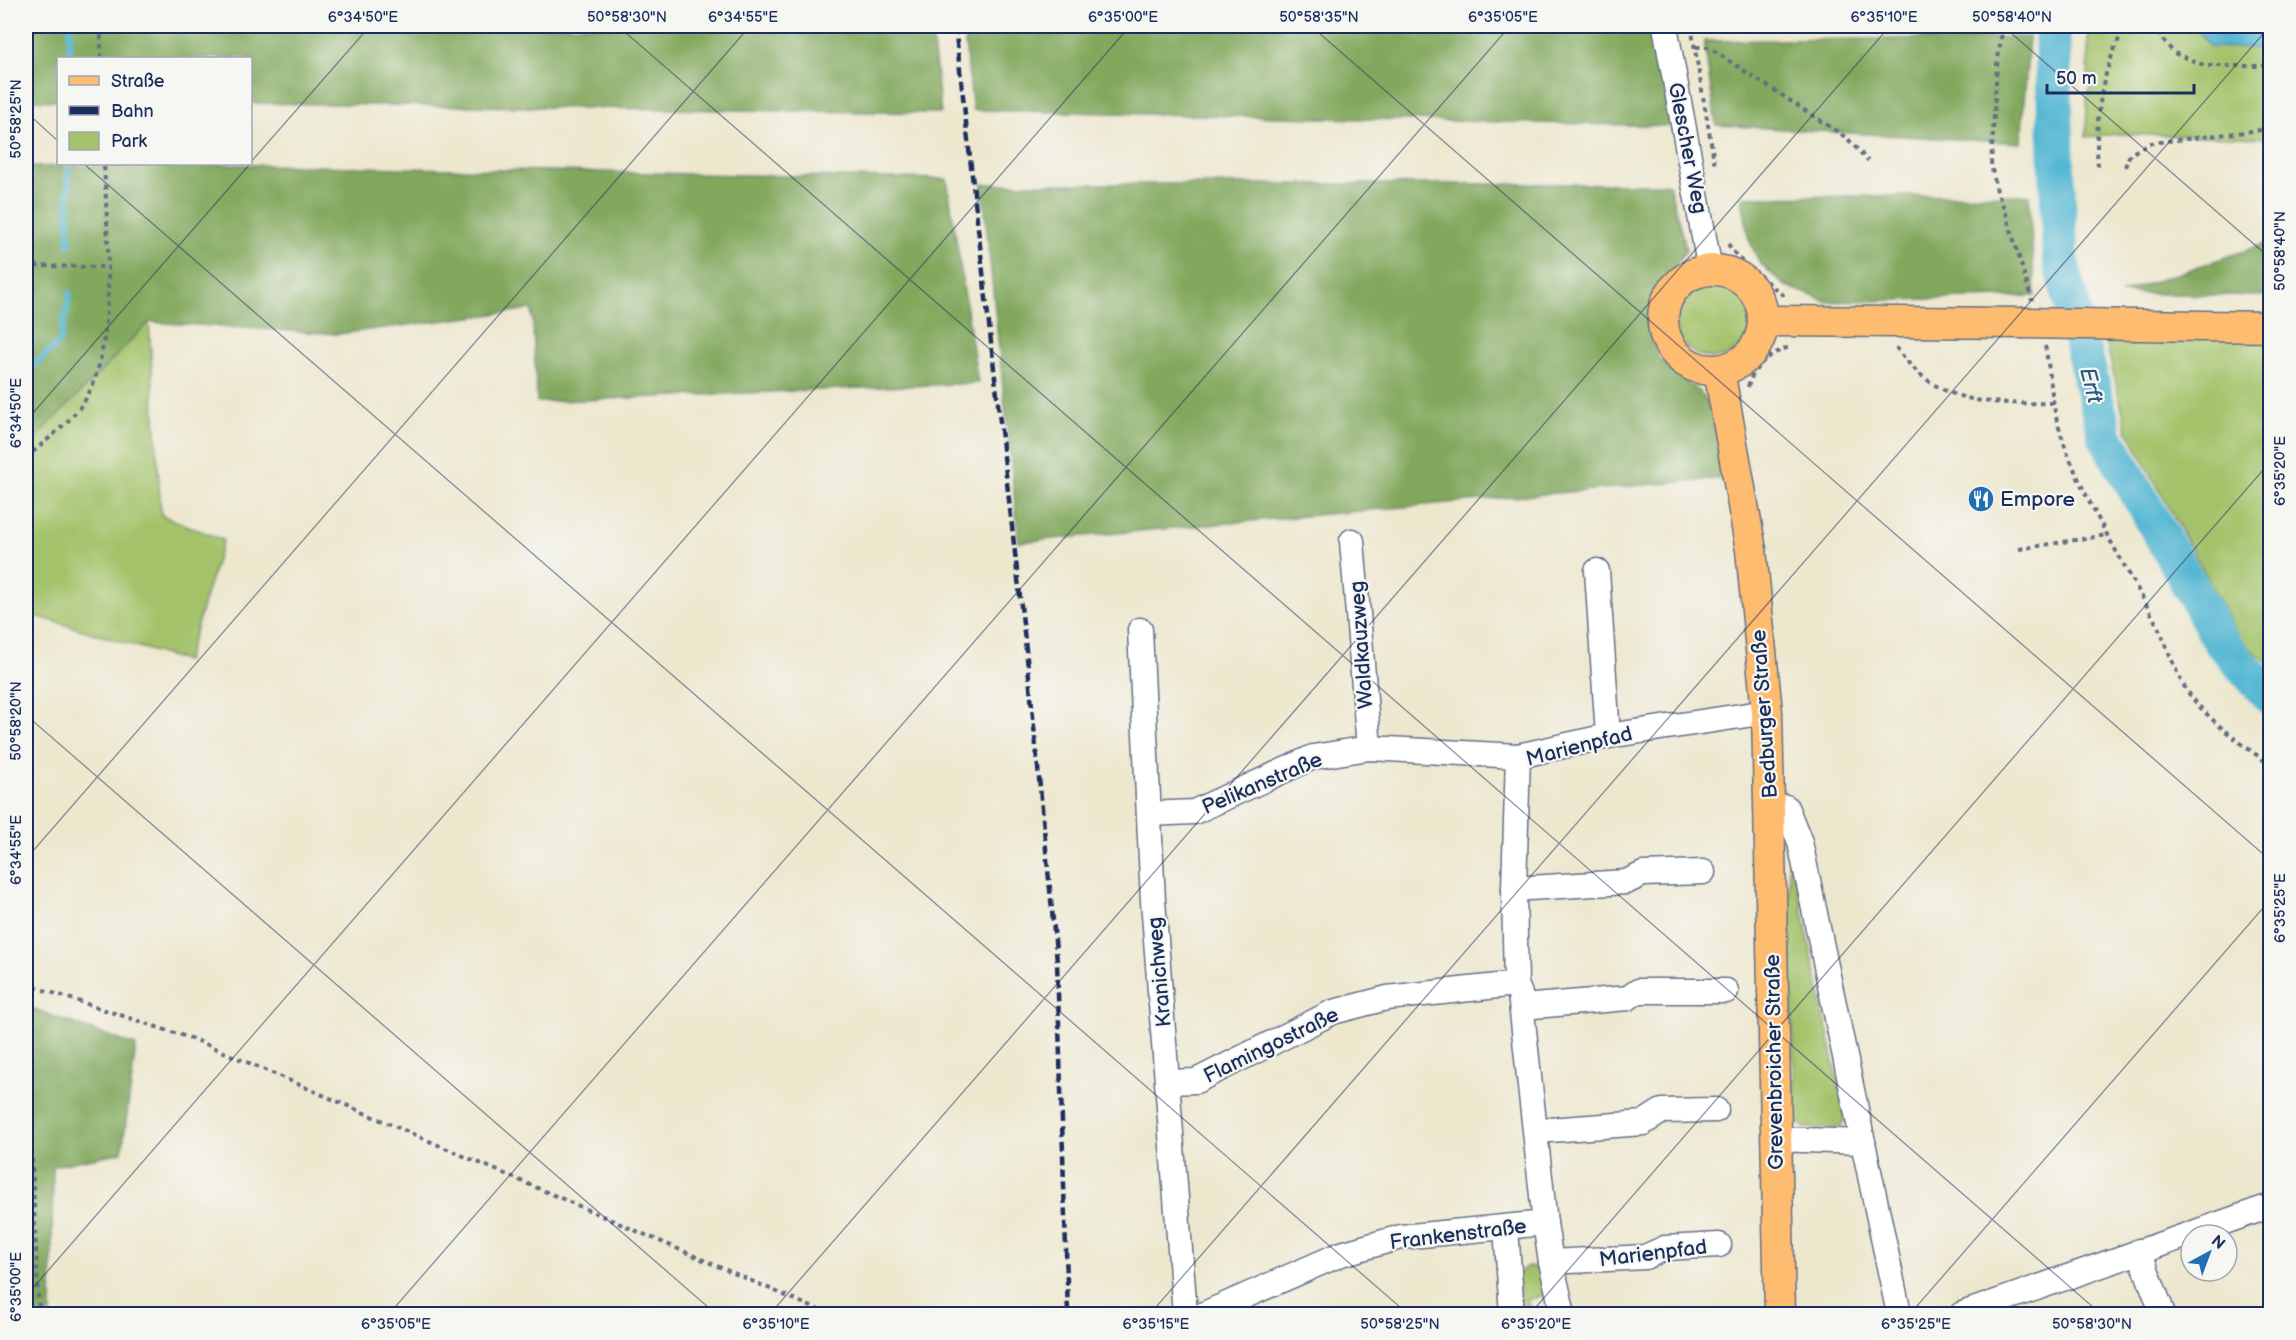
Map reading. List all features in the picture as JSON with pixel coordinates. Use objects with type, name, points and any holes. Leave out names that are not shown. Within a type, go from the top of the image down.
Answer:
[{"type":"main road","points":[[1779,330],[1755,292],[1744,280],[1729,272],[1710,270],[1695,273],[1672,291],[1663,314],[1663,325],[1668,342],[1678,356],[1691,365],[1707,370],[1734,366],[1753,352],[1760,338],[1779,330],[2022,323],[2271,327]]},
{"type":"main road","name":"Bedburger Straße","points":[[1719,370],[1751,550],[1767,712],[1771,810]]},
{"type":"main road","name":"Grevenbroicher Straße","points":[[1771,810],[1775,1139],[1780,1314]]},
{"type":"street","name":"Glescher Weg","points":[[1665,26],[1675,91],[1704,227],[1710,270]]},
{"type":"street","name":"Waldkauzweg","points":[[1352,541],[1369,748]]},
{"type":"street","points":[[1597,571],[1608,736]]},
{"type":"street","name":"Kranichweg","points":[[1140,630],[1153,902],[1185,1314]]},
{"type":"street","name":"Marienpfad","points":[[1563,1314],[1545,1224],[1522,1007],[1516,984],[1514,889],[1518,756],[1608,736],[1767,712]]},
{"type":"street","name":"Pelikanstraße","points":[[1149,814],[1194,812],[1313,758],[1369,748],[1518,756]]},
{"type":"street","name":"Bedburger Straße","points":[[1771,810],[1786,807],[1800,842],[1899,1314]]},
{"type":"street","points":[[1514,889],[1626,882],[1643,874],[1703,872]]},
{"type":"street","name":"Flamingostraße","points":[[1168,1082],[1196,1081],[1333,1012],[1387,998],[1516,984]]},
{"type":"street","points":[[1522,1007],[1628,998],[1638,992],[1726,991]]},
{"type":"street","points":[[1536,1131],[1643,1123],[1662,1111],[1716,1110]]},
{"type":"street","points":[[1775,1139],[1863,1142]]},
{"type":"street","points":[[1962,1314],[2271,1206]]},
{"type":"street","name":"Frankenstraße","points":[[1204,1314],[1341,1254],[1401,1237],[1545,1224]]},
{"type":"street","points":[[1506,1228],[1512,1314]]},
{"type":"street","name":"Marienpfad","points":[[1551,1262],[1645,1257],[1665,1248],[1719,1245]]},
{"type":"street","points":[[2139,1251],[2163,1314]]},
{"type":"path","points":[[101,26],[101,57]]},
{"type":"path","points":[[1691,26],[1702,85]]},
{"type":"path","points":[[2003,26],[1996,65],[1992,165],[1997,191],[2016,246]]},
{"type":"path","points":[[2098,166],[2096,143],[2100,103],[2108,67],[2126,26]]},
{"type":"path","points":[[2151,26],[2174,53],[2206,66],[2271,66]]},
{"type":"path","points":[[1696,47],[1708,47],[1847,138],[1868,160]]},
{"type":"path","points":[[2125,167],[2130,154],[2151,144],[2271,129]]},
{"type":"path","points":[[26,458],[55,433],[85,400],[100,364],[109,267],[104,165]]},
{"type":"path","points":[[1726,240],[1738,258],[1783,295],[1779,330]]},
{"type":"path","points":[[26,266],[109,267]]},
{"type":"path","points":[[1892,341],[1920,374],[1960,398],[2012,403],[2052,403]]},
{"type":"path","points":[[2046,348],[2052,403],[2071,459],[2107,535],[2158,628],[2184,686],[2195,701],[2231,736],[2271,765]]},
{"type":"path","points":[[2019,549],[2107,535]]},
{"type":"path","points":[[26,984],[196,1040],[828,1314]]},
{"type":"path","points":[[26,1033],[39,1314]]},
{"type":"green space","points":[[26,26],[931,26],[941,113],[252,103],[252,57],[57,57],[57,101],[26,100]]},
{"type":"green space","points":[[963,26],[1656,26],[1670,126],[973,110]]},
{"type":"green space","points":[[2088,26],[2270,26],[2270,138],[2118,134],[2086,137],[2087,99],[2095,75],[2088,75]]},
{"type":"green space","points":[[2029,37],[2021,143],[1716,125],[1704,41]]},
{"type":"green space","points":[[252,165],[947,179],[978,383],[537,402],[532,309],[338,334],[149,322],[26,448],[26,167]]},
{"type":"green space","points":[[982,184],[1669,184],[1686,250],[1655,296],[1646,323],[1659,359],[1705,397],[1733,477],[1019,542]]},
{"type":"green space","points":[[2029,195],[2035,296],[1828,302],[1784,285],[1759,262],[1748,237],[1742,197]]},
{"type":"green space","points":[[2270,242],[2270,296],[2121,293]]},
{"type":"green space","points":[[1706,282],[1720,282],[1734,288],[1745,299],[1751,313],[1748,335],[1740,347],[1720,358],[1706,358],[1692,352],[1681,341],[1675,327],[1675,313],[1681,299],[1692,288]]},
{"type":"green space","points":[[149,322],[161,515],[223,540],[186,661],[26,613],[26,448]]},
{"type":"green space","points":[[2104,334],[2270,336],[2270,665],[2240,639],[2127,430]]},
{"type":"green space","points":[[1788,840],[1845,1115],[1844,1123],[1838,1128],[1805,1128],[1795,1121]]},
{"type":"green space","points":[[26,1006],[136,1046],[122,1152],[53,1166],[51,1314],[26,1314]]},
{"type":"green space","points":[[1529,1266],[1542,1272],[1547,1294],[1527,1300],[1531,1314],[1519,1314],[1518,1274]]},
{"type":"water","points":[[2195,26],[2270,26],[2270,48],[2210,47]]},
{"type":"waterway","points":[[69,57],[70,26]]},
{"type":"waterway","name":"Erft","points":[[2052,26],[2060,258],[2105,435],[2221,642],[2270,697]]},
{"type":"waterway","points":[[68,169],[69,245]]},
{"type":"waterway","points":[[26,372],[60,342],[70,293]]},
{"type":"railway","points":[[955,26],[1029,676],[1057,961],[1068,1314]]},
{"type":"place","name":"Empore","points":[[1981,499]]}]
